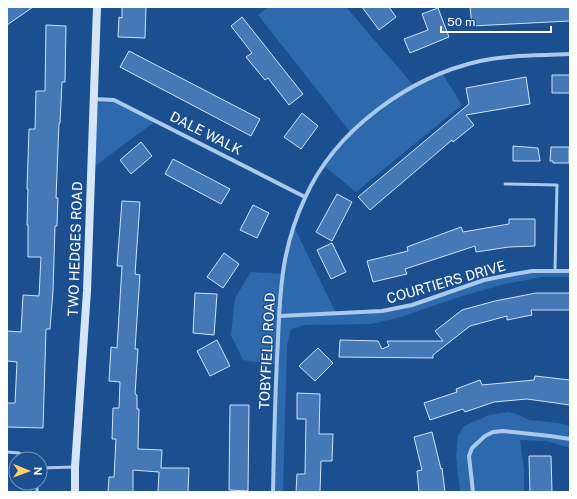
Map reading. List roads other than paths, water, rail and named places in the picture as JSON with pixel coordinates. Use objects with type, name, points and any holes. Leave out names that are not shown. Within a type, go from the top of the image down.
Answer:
[{"type":"street","name":"TWO HEDGES ROAD","points":[[75,492],[75,466],[87,291],[97,7]]},
{"type":"street","name":"TOBYFIELD ROAD","points":[[273,492],[279,316],[282,274],[294,227],[305,197],[324,166],[352,133],[384,105],[414,86],[442,73],[479,62],[517,56],[570,54]]},
{"type":"street","name":"DALE WALK","points":[[94,99],[114,100],[305,197]]},
{"type":"street","name":"COURTIERS DRIVE","points":[[279,316],[382,311],[437,297],[484,280],[516,274],[555,270],[570,271]]},
{"type":"street","points":[[472,492],[469,456],[472,448],[485,436],[493,432],[503,431],[550,436],[570,440]]},
{"type":"lane","points":[[505,184],[556,185],[555,270]]},
{"type":"lane","points":[[48,468],[75,466]]}]
